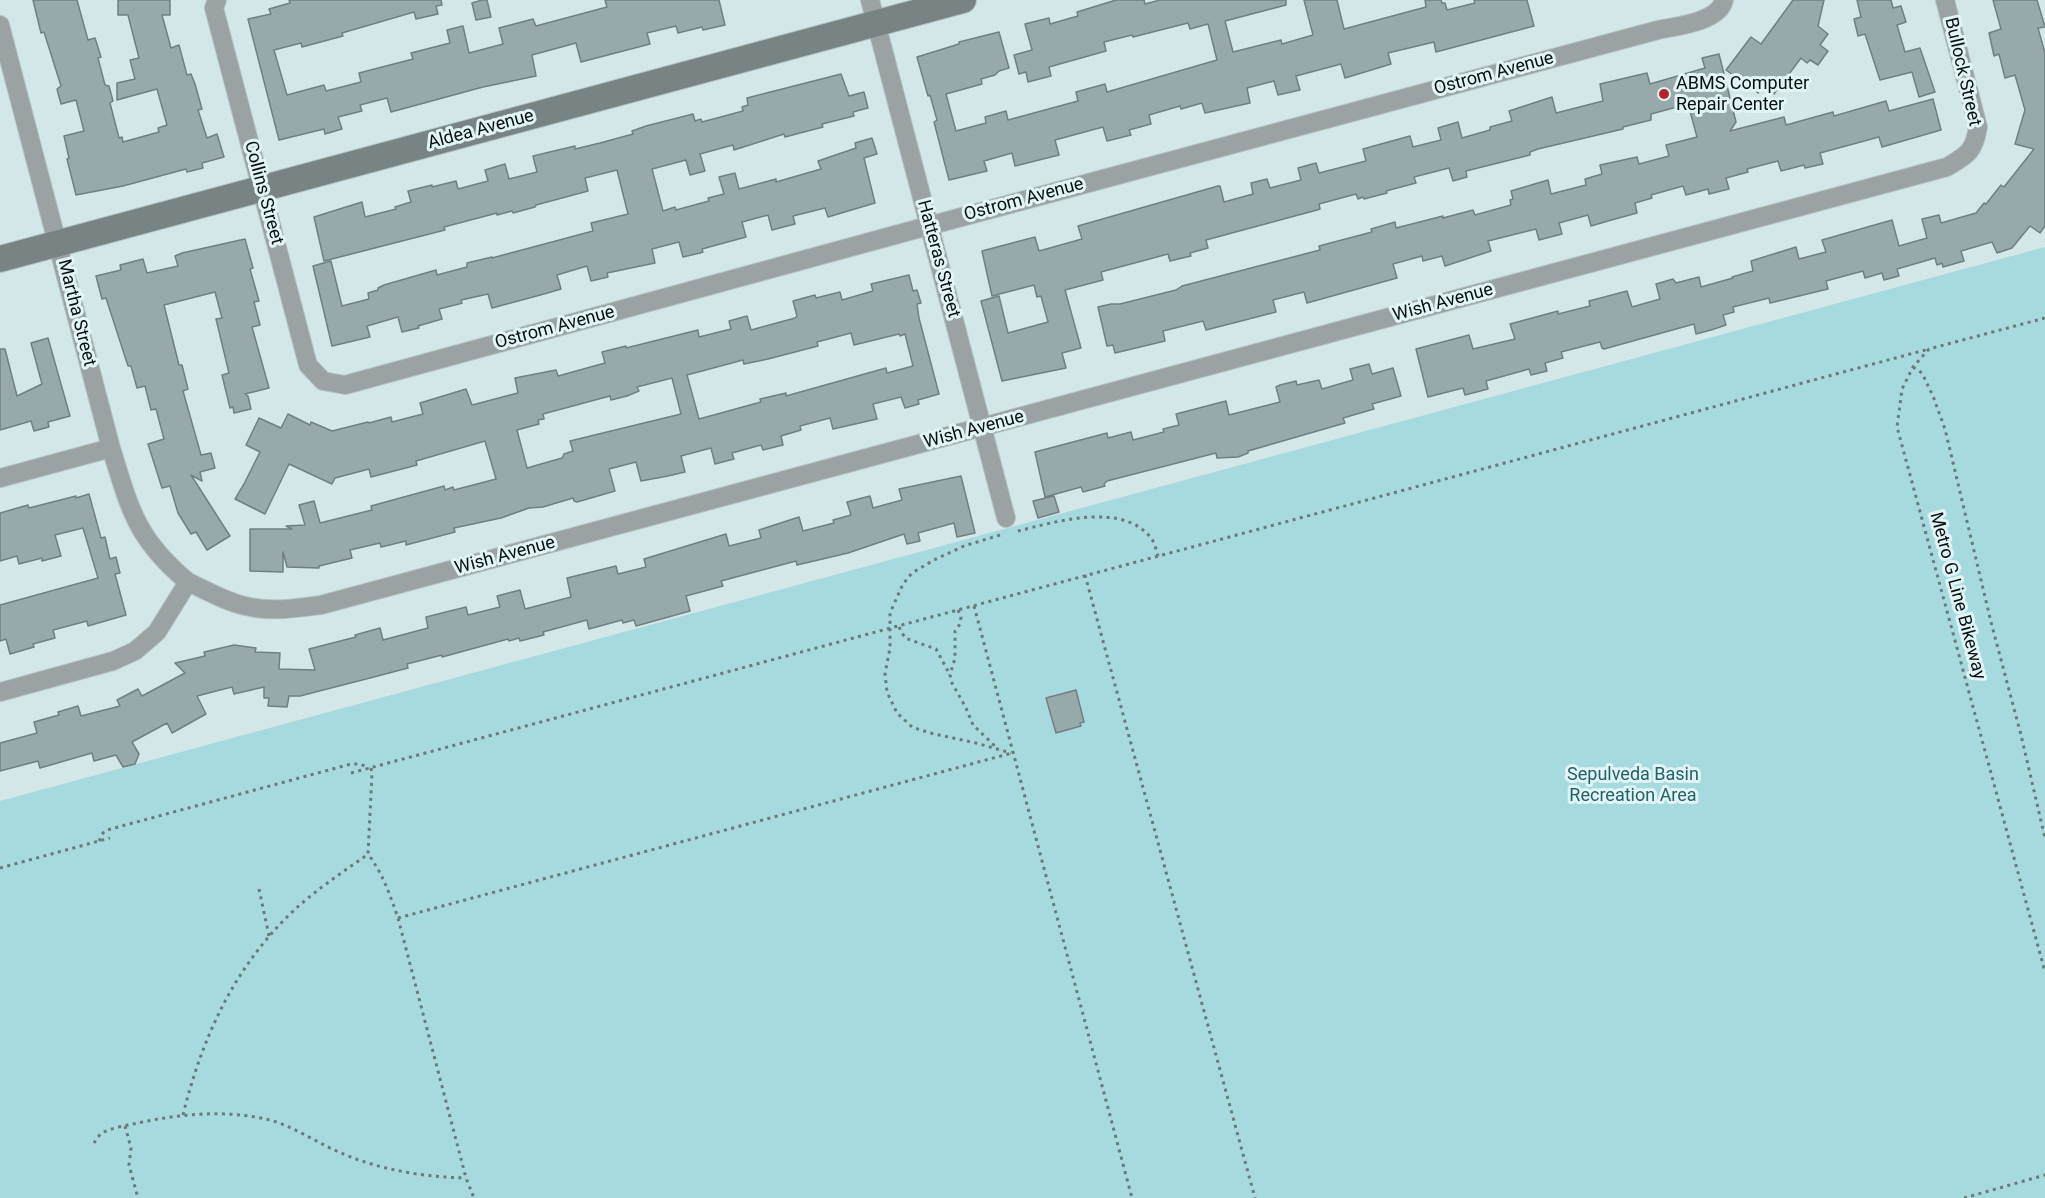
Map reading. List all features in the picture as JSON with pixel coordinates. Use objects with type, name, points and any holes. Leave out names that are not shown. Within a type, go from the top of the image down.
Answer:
[{"type":"street","name":"Collins Street","points":[[217,0],[214,8],[308,365],[323,381]]},
{"type":"street","name":"Aldea Avenue","points":[[0,259],[262,189],[873,12],[963,0]]},
{"type":"street","name":"Bullock Street","points":[[1945,0],[1976,115],[1978,127],[1975,144]]},
{"type":"street","name":"Ostrom Avenue","points":[[323,381],[345,385],[1646,33],[1697,22],[1713,15],[1723,3]]},
{"type":"street","name":"Hatteras Street","points":[[873,12],[1006,518]]},
{"type":"street","name":"Martha Street","points":[[1,35],[129,508],[146,539],[165,563],[188,582]]},
{"type":"street","name":"Wish Avenue","points":[[188,582],[220,597],[250,607],[288,610],[321,606],[1947,167],[1964,157],[1975,144]]},
{"type":"street","points":[[0,478],[111,448]]},
{"type":"street","points":[[0,692],[113,661],[135,651],[157,632],[188,582]]},
{"type":"path","points":[[351,773],[2045,318]]},
{"type":"path","name":"Metro G Line Bikeway","points":[[1929,349],[1912,367],[1902,389],[1897,427],[2045,970]]},
{"type":"path","points":[[1912,367],[1922,373],[1945,429],[2045,838]]},
{"type":"path","points":[[1012,753],[912,727],[897,713],[887,692],[885,674],[890,648],[890,613],[897,594],[912,573],[964,546],[1072,518],[1112,518],[1130,523],[1153,540],[1158,556]]},
{"type":"path","points":[[1085,575],[1255,1198]]},
{"type":"path","points":[[974,605],[1132,1198]]},
{"type":"path","points":[[950,675],[955,658],[955,631],[960,624],[961,617],[958,610]]},
{"type":"path","points":[[899,627],[904,638],[936,649],[973,725],[999,749]]},
{"type":"path","points":[[398,918],[1012,753]]},
{"type":"path","points":[[99,842],[107,830],[351,764],[360,764],[370,768],[372,774],[368,854],[377,866],[388,889],[398,918],[466,1178],[474,1198]]},
{"type":"path","points":[[0,868],[110,838]]},
{"type":"path","points":[[183,1115],[192,1078],[204,1044],[221,1008],[243,972],[269,936],[292,912],[368,854]]},
{"type":"path","points":[[259,889],[269,936]]},
{"type":"path","points":[[94,1143],[101,1133],[125,1126],[183,1115],[240,1114],[271,1120],[341,1153],[381,1167],[436,1177],[466,1178]]},
{"type":"path","points":[[125,1126],[131,1148],[129,1165],[138,1198]]},
{"type":"path","points":[[1964,1198],[2045,1175]]},
{"type":"green space","name":"Sepulveda Basin Recreation Area","points":[[2045,247],[2045,1198],[0,1198],[0,801]]},
{"type":"building","points":[[33,0],[77,0],[88,40],[95,38],[101,57],[98,58],[105,85],[109,86],[113,101],[110,103],[119,138],[122,137],[123,142],[159,132],[158,128],[167,125],[157,89],[117,100],[117,83],[135,79],[130,60],[139,58],[128,15],[118,15],[118,0],[170,0],[170,15],[162,15],[171,48],[179,45],[187,75],[191,74],[195,84],[202,109],[198,110],[207,138],[217,134],[224,157],[202,163],[203,168],[187,172],[186,169],[123,186],[76,195],[64,136],[84,131],[76,100],[61,104],[57,89],[61,86],[44,32],[41,33]]},
{"type":"building","points":[[289,0],[441,0],[442,5],[436,6],[438,14],[416,19],[414,12],[342,33],[343,36],[302,47],[301,43],[274,50],[287,95],[324,85],[326,91],[361,82],[359,73],[413,59],[411,53],[450,43],[447,30],[463,26],[469,53],[503,44],[499,28],[533,19],[536,26],[607,7],[605,0],[719,0],[725,25],[703,30],[702,27],[678,33],[676,26],[647,33],[650,44],[581,62],[576,43],[532,55],[536,76],[483,87],[391,112],[387,98],[360,105],[362,111],[338,117],[342,129],[325,134],[324,129],[279,140],[248,19],[271,14],[269,9],[290,3]]},
{"type":"building","points":[[487,0],[491,17],[476,20],[472,3]]},
{"type":"building","points":[[1116,0],[1144,0],[1145,4],[1160,0],[1286,0],[1286,5],[1225,21],[1233,52],[1281,40],[1282,44],[1313,35],[1304,0],[1337,0],[1344,29],[1426,7],[1425,0],[1441,0],[1445,3],[1447,10],[1475,3],[1474,0],[1527,0],[1534,26],[1436,52],[1434,42],[1388,53],[1391,64],[1345,78],[1341,64],[1296,76],[1300,90],[1278,95],[1274,81],[1247,88],[1250,103],[1205,113],[1202,103],[1181,109],[1180,106],[1149,115],[1151,124],[1129,130],[1131,135],[1107,141],[1103,127],[1055,140],[1059,155],[1015,166],[1012,153],[984,161],[987,171],[949,180],[934,122],[937,120],[917,57],[959,44],[959,42],[999,32],[1009,68],[981,79],[982,84],[946,94],[956,131],[986,123],[985,117],[1006,111],[1008,120],[1078,101],[1076,92],[1105,84],[1107,92],[1217,60],[1208,24],[1190,29],[1188,23],[1104,42],[1106,51],[1049,67],[1051,76],[1028,82],[1026,72],[1019,74],[1014,55],[1032,50],[1025,24],[1049,18],[1050,24],[1078,16],[1077,12]]},
{"type":"building","points":[[1793,0],[1824,0],[1818,26],[1828,34],[1820,45],[1828,51],[1818,65],[1810,60],[1807,63],[1801,58],[1774,94],[1763,86],[1758,93],[1726,70],[1751,37],[1761,44]]},
{"type":"building","points":[[1857,0],[1891,0],[1893,8],[1901,6],[1906,22],[1897,25],[1905,52],[1920,48],[1935,92],[1919,97],[1912,72],[1880,80],[1865,34],[1858,36],[1854,19],[1861,17]]},
{"type":"building","points":[[1993,0],[2037,0],[2045,27],[2038,28],[2045,53],[2045,226],[2040,233],[2030,226],[2012,248],[1997,253],[1992,242],[1961,251],[1964,261],[1943,267],[1942,263],[1937,265],[1935,258],[1897,269],[1899,276],[1884,280],[1882,273],[1865,278],[1863,271],[1826,281],[1828,289],[1770,303],[1769,298],[1733,307],[1734,312],[1723,315],[1726,325],[1711,330],[1696,334],[1694,324],[1604,349],[1600,342],[1561,352],[1563,358],[1545,363],[1547,371],[1531,375],[1529,369],[1486,381],[1488,389],[1465,395],[1463,388],[1428,397],[1416,349],[1469,335],[1473,349],[1515,339],[1510,324],[1558,311],[1558,314],[1590,306],[1589,301],[1627,291],[1632,307],[1660,299],[1656,284],[1673,279],[1676,283],[1699,277],[1701,287],[1753,271],[1751,261],[1796,247],[1799,259],[1826,252],[1822,240],[1892,220],[1899,246],[1927,238],[1922,219],[1939,215],[1941,223],[1976,213],[2001,185],[2004,187],[2034,149],[2015,144],[2025,110],[2015,75],[2005,78],[1999,54],[1994,56],[1989,33],[2001,29]]},
{"type":"building","points":[[1719,54],[1736,122],[1730,131],[1784,117],[1786,125],[1833,112],[1834,116],[1886,101],[1889,111],[1933,99],[1941,130],[1882,147],[1879,137],[1820,153],[1823,164],[1805,168],[1804,165],[1781,171],[1778,161],[1747,169],[1748,172],[1726,178],[1729,189],[1709,194],[1708,189],[1686,195],[1683,186],[1651,195],[1652,198],[1635,203],[1637,213],[1591,226],[1588,215],[1559,223],[1562,234],[1539,240],[1536,229],[1488,241],[1491,251],[1445,266],[1442,256],[1423,261],[1422,256],[1393,264],[1397,278],[1307,303],[1304,292],[1273,300],[1276,312],[1206,330],[1203,321],[1163,331],[1165,341],[1115,353],[1113,345],[1107,346],[1098,307],[1176,290],[1182,286],[1320,250],[1319,246],[1372,232],[1371,229],[1395,222],[1396,228],[1473,210],[1475,215],[1511,205],[1510,200],[1513,199],[1511,191],[1548,180],[1551,194],[1586,185],[1585,179],[1602,174],[1600,165],[1637,157],[1639,164],[1669,156],[1666,145],[1697,137],[1688,104],[1651,114],[1651,120],[1623,127],[1623,129],[1538,149],[1530,152],[1530,155],[1466,171],[1467,177],[1453,181],[1449,168],[1414,177],[1416,183],[1386,191],[1387,193],[1364,199],[1363,197],[1358,199],[1356,194],[1319,204],[1320,209],[1317,210],[1206,240],[1208,248],[1190,253],[1191,256],[1170,261],[1168,254],[1101,272],[1103,280],[1065,290],[1081,348],[1062,353],[1066,368],[1002,381],[981,301],[999,296],[1008,333],[1048,322],[1041,296],[1037,297],[1034,285],[992,296],[982,251],[1035,237],[1039,251],[1082,239],[1078,226],[1218,186],[1220,186],[1224,202],[1253,194],[1251,183],[1267,179],[1270,188],[1301,180],[1298,168],[1316,163],[1319,173],[1366,161],[1363,149],[1410,136],[1413,147],[1441,140],[1438,128],[1458,122],[1462,138],[1512,121],[1509,111],[1552,97],[1556,113],[1603,101],[1600,84],[1647,73],[1650,84],[1705,68],[1702,58]]},
{"type":"building","points":[[841,74],[849,96],[864,92],[868,108],[853,112],[854,116],[822,124],[823,127],[785,137],[784,134],[734,150],[733,145],[700,154],[705,171],[690,175],[686,160],[652,169],[663,211],[709,201],[708,198],[724,194],[719,177],[735,173],[739,189],[776,179],[776,182],[821,169],[818,161],[856,148],[855,143],[872,138],[877,154],[864,158],[875,203],[828,217],[825,208],[793,216],[795,224],[772,230],[768,215],[742,222],[746,237],[702,249],[703,252],[700,253],[683,257],[679,242],[652,249],[655,263],[607,273],[608,277],[591,281],[587,266],[557,275],[561,289],[492,308],[488,294],[461,300],[462,303],[439,309],[442,319],[418,326],[419,328],[402,332],[398,317],[367,326],[370,337],[332,346],[313,266],[331,261],[342,306],[369,299],[368,293],[384,285],[436,270],[437,275],[467,267],[467,263],[593,231],[591,223],[628,214],[617,170],[585,178],[588,191],[513,213],[512,211],[497,215],[497,213],[444,227],[445,230],[324,261],[314,217],[362,202],[365,217],[396,209],[395,207],[411,202],[408,191],[456,181],[458,189],[488,181],[485,170],[505,164],[509,179],[537,172],[533,156],[575,146],[575,149],[600,143],[633,134],[632,131],[646,126],[693,114],[695,121],[701,119],[702,122],[743,111],[742,107],[748,105],[747,98]]},
{"type":"building","points":[[245,239],[259,301],[254,302],[260,325],[252,327],[269,388],[245,394],[248,396],[251,409],[234,413],[233,407],[230,408],[222,375],[229,373],[216,319],[222,318],[215,292],[164,305],[179,365],[182,365],[188,389],[183,391],[201,455],[211,453],[215,468],[200,472],[202,481],[191,475],[230,536],[207,550],[196,532],[191,534],[178,513],[170,486],[162,488],[148,444],[164,439],[156,409],[151,410],[145,386],[137,388],[106,298],[102,299],[96,276],[121,270],[120,265],[143,259],[147,273],[178,266],[175,256],[182,253]]},
{"type":"building","points":[[909,275],[913,291],[917,290],[921,303],[917,304],[919,318],[939,394],[918,400],[919,404],[905,408],[901,397],[873,404],[877,419],[833,429],[830,418],[800,426],[801,430],[781,436],[783,445],[763,450],[761,445],[732,453],[734,459],[715,464],[711,448],[681,456],[685,472],[668,476],[641,481],[636,462],[609,469],[615,491],[577,502],[573,498],[543,507],[529,508],[501,518],[454,528],[455,532],[406,545],[406,541],[381,547],[380,543],[350,550],[352,558],[319,566],[319,568],[287,567],[283,552],[283,572],[250,571],[250,529],[292,529],[286,526],[305,525],[299,505],[314,501],[320,523],[372,510],[371,506],[444,486],[445,490],[453,487],[454,490],[496,479],[485,441],[416,461],[417,465],[371,477],[369,469],[335,478],[332,484],[289,464],[265,514],[235,499],[260,452],[246,445],[259,418],[281,428],[288,414],[310,425],[311,422],[332,431],[391,417],[392,422],[423,414],[420,403],[466,389],[472,405],[518,393],[515,378],[556,370],[558,376],[605,363],[602,352],[698,330],[699,337],[731,329],[729,321],[747,316],[751,330],[795,318],[797,316],[793,301],[840,292],[842,300],[873,291],[871,284]],"holes":[[[851,333],[854,345],[905,334],[913,366],[887,373],[886,368],[786,396],[786,393],[760,399],[761,402],[699,419],[687,375],[743,360],[744,364],[768,359],[818,346],[817,342]],[[672,378],[681,414],[570,441],[573,451],[564,454],[562,458],[527,468],[517,430],[539,424],[538,420],[544,419],[543,414],[610,396],[611,400],[627,396],[639,391],[637,387]]]},
{"type":"building","points":[[48,338],[70,416],[48,422],[49,427],[34,431],[31,421],[0,430],[0,349],[5,349],[17,396],[42,384],[31,343]]},
{"type":"building","points":[[1369,364],[1372,374],[1393,368],[1401,396],[1372,404],[1374,409],[1343,418],[1345,423],[1248,451],[1238,457],[1217,458],[1216,453],[1107,481],[1105,486],[1083,492],[1081,487],[1045,497],[1035,452],[1107,433],[1108,438],[1131,432],[1133,440],[1164,432],[1163,429],[1179,425],[1176,414],[1226,401],[1229,415],[1280,402],[1276,387],[1280,385],[1296,381],[1297,385],[1319,380],[1322,389],[1353,380],[1350,369]]},
{"type":"building","points":[[961,476],[975,533],[957,537],[954,523],[918,533],[920,541],[907,544],[904,534],[848,553],[797,565],[796,561],[721,581],[723,586],[686,596],[690,611],[636,626],[634,620],[623,623],[622,620],[589,629],[587,620],[543,632],[544,635],[520,641],[519,638],[509,641],[508,639],[407,664],[408,668],[370,678],[300,696],[289,696],[287,707],[268,706],[269,698],[264,698],[264,687],[234,694],[232,687],[197,696],[206,714],[172,733],[167,723],[132,742],[139,754],[135,764],[123,767],[116,755],[94,761],[92,753],[40,768],[38,761],[0,771],[0,743],[37,733],[34,722],[59,715],[58,712],[78,706],[81,716],[120,706],[117,700],[138,689],[142,696],[185,673],[175,663],[205,656],[204,652],[234,645],[256,648],[255,652],[280,653],[279,669],[315,670],[309,649],[356,637],[355,635],[380,628],[383,640],[428,628],[426,617],[466,607],[468,615],[500,607],[497,596],[520,590],[525,609],[571,597],[567,578],[616,566],[618,574],[646,567],[644,559],[726,534],[729,546],[761,538],[759,530],[799,517],[803,531],[834,523],[833,520],[851,515],[847,502],[870,496],[873,508],[902,500],[899,489]]},
{"type":"building","points":[[89,494],[101,538],[105,537],[110,559],[116,557],[120,573],[115,574],[126,615],[88,626],[87,621],[53,630],[55,638],[10,654],[6,639],[0,641],[0,605],[98,578],[83,528],[55,535],[61,556],[19,564],[17,556],[0,561],[0,513],[28,505],[29,508]]},
{"type":"building","points":[[1054,496],[1059,512],[1038,518],[1033,501]]},
{"type":"building","points":[[1076,690],[1084,722],[1080,723],[1081,726],[1056,733],[1046,698]]},
{"type":"place","name":"ABMS Computer Repair Center","points":[[1664,94]]}]
